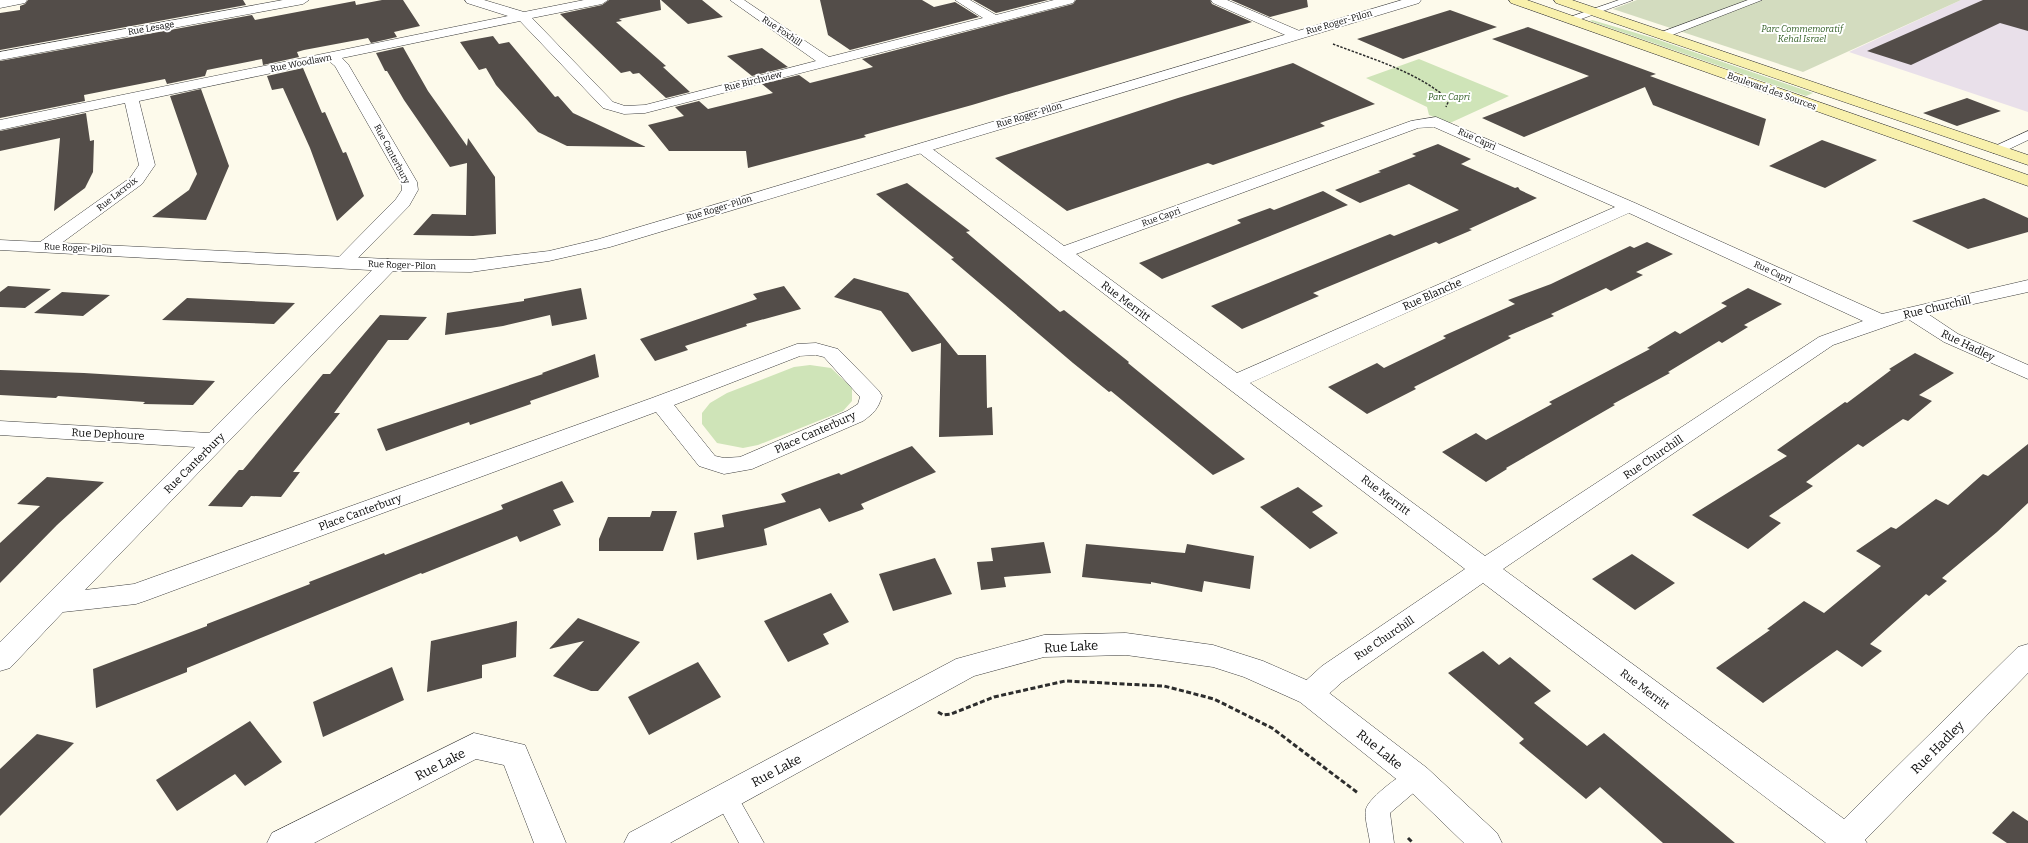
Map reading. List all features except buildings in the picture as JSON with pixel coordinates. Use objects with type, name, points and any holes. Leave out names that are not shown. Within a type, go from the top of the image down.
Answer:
[{"type":"main road","name":"Boulevard des Sources","points":[[1515,0],[2028,181]]},
{"type":"main road","name":"Boulevard des Sources","points":[[1560,0],[2028,160]]},
{"type":"street","points":[[0,4],[22,0]]},
{"type":"street","name":"Rue Lesage","points":[[0,56],[303,0]]},
{"type":"street","name":"Rue Birchview","points":[[471,0],[523,16],[608,105],[624,110],[645,109],[1069,0]]},
{"type":"street","name":"Rue Woodlawn","points":[[0,125],[602,0]]},
{"type":"street","name":"Rue Foxhill","points":[[736,0],[827,62]]},
{"type":"street","points":[[961,0],[994,19]]},
{"type":"street","points":[[1217,0],[1297,35]]},
{"type":"street","name":"Rue Roger-Pilon","points":[[0,245],[46,246],[388,265],[471,266],[549,256],[611,241],[1415,0]]},
{"type":"street","name":"Rue Canterbury","points":[[333,57],[341,64],[409,182],[410,190],[403,202],[344,262]]},
{"type":"street","name":"Rue Lacroix","points":[[46,246],[136,181],[147,165],[131,98]]},
{"type":"street","name":"Rue Capri","points":[[1062,253],[1416,124],[1436,122],[1629,207],[1880,321]]},
{"type":"street","name":"Rue Merritt","points":[[921,148],[1848,841]]},
{"type":"street","name":"Rue Blanche","points":[[1234,382],[1629,207]]},
{"type":"street","name":"Rue Canterbury","points":[[0,660],[388,265]]},
{"type":"street","name":"Rue Churchill","points":[[1310,694],[1332,674],[1484,569],[1826,341],[1880,321],[1911,312],[2028,286]]},
{"type":"street","name":"Rue Hadley","points":[[1911,312],[1951,338],[2028,373]]},
{"type":"street","name":"Place Canterbury","points":[[57,603],[136,594],[660,403],[797,350],[816,349],[831,353],[871,396],[868,407],[855,416],[744,464],[724,466],[707,461],[660,403]]},
{"type":"street","name":"Rue Dephoure","points":[[0,428],[216,441]]},
{"type":"street","name":"Rue Lake","points":[[640,843],[966,667],[1044,646],[1126,644],[1213,656],[1253,668],[1310,694],[1416,778],[1486,843]]},
{"type":"street","name":"Rue Hadley","points":[[1848,841],[2028,655]]},
{"type":"street","name":"Rue Lake","points":[[283,843],[474,746],[515,754],[550,843]]},
{"type":"lane","points":[[1570,20],[1628,0]]},
{"type":"lane","points":[[1663,35],[1757,0]]},
{"type":"lane","points":[[1998,150],[2028,135]]},
{"type":"lane","points":[[1382,843],[1378,809],[1416,778]]},
{"type":"lane","points":[[726,797],[752,843]]},
{"type":"path","points":[[1297,35],[1325,40],[1408,75],[1445,95],[1449,100],[1447,106],[1436,122]]},
{"type":"path","points":[[910,697],[943,715],[951,714],[994,697],[1065,681],[1164,686],[1214,699],[1272,728],[1378,809],[1413,843]]},
{"type":"shaded area","points":[[1961,0],[2028,0],[2028,112],[1849,52]]},
{"type":"green space","name":"Parc Commemoratif Kehal Israel","points":[[1637,0],[1961,0],[1803,72],[1613,9]]},
{"type":"green space","points":[[1592,20],[1653,38],[1813,93],[1806,96],[1590,21]]},
{"type":"green space","name":"Parc Capri","points":[[1419,59],[1509,96],[1450,123],[1429,115],[1427,107],[1366,78]]},
{"type":"green space","points":[[810,365],[831,368],[852,388],[852,401],[843,411],[758,445],[743,448],[717,443],[702,424],[702,413],[710,403],[727,393],[794,367]]}]
